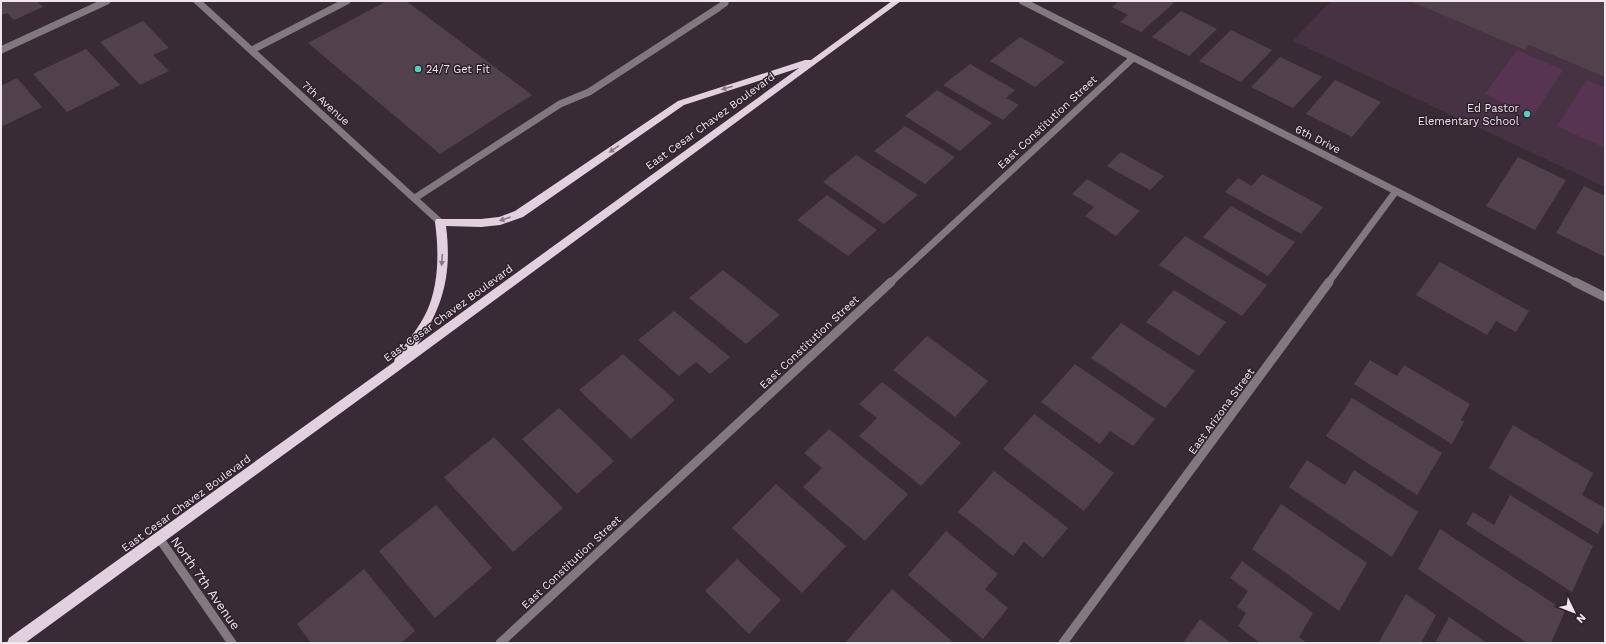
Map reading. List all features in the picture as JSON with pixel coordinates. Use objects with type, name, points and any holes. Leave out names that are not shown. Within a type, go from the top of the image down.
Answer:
[{"type":"highway","name":"East Cesar Chavez Boulevard","points":[[14,643],[393,369],[897,1]]},
{"type":"highway","points":[[393,369],[421,331],[436,303],[441,275],[443,251],[443,238],[440,222],[481,223],[500,221],[519,214],[681,103],[818,59]]},
{"type":"street","points":[[1,50],[107,1]]},
{"type":"street","name":"7th Avenue","points":[[197,1],[440,222]]},
{"type":"street","points":[[252,50],[348,1]]},
{"type":"street","points":[[415,198],[560,104],[589,92],[718,8],[725,2],[724,1]]},
{"type":"street","name":"6th Drive","points":[[1022,1],[1605,297]]},
{"type":"street","name":"East Constitution Street","points":[[500,643],[1133,58]]},
{"type":"street","name":"East Arizona Street","points":[[1063,643],[1396,191]]},
{"type":"street","name":"North 7th Avenue","points":[[159,538],[232,643]]},
{"type":"shaded area","name":"Ed Pastor Elementary School","points":[[1331,1],[1605,1],[1605,187],[1293,41]]},
{"type":"shaded area","points":[[1517,50],[1563,70],[1533,116],[1485,94]]},
{"type":"shaded area","points":[[1587,80],[1605,88],[1605,148],[1557,126]]},
{"type":"building","points":[[1,1],[37,1],[43,7],[14,20],[7,13],[1,15]]},
{"type":"building","name":"24/7 Get Fit","points":[[387,1],[406,1],[532,95],[440,154],[308,43]]},
{"type":"building","points":[[1119,1],[1170,1],[1174,3],[1141,32],[1120,22],[1128,15],[1112,7]]},
{"type":"building","points":[[1410,1],[1605,1],[1605,77],[1529,45],[1525,50]]},
{"type":"building","points":[[1181,11],[1217,29],[1189,56],[1152,37]]},
{"type":"building","points":[[143,21],[169,48],[153,55],[169,71],[140,85],[100,42]]},
{"type":"building","points":[[1231,30],[1272,50],[1241,82],[1199,61]]},
{"type":"building","points":[[1020,37],[1065,62],[1035,87],[990,61]]},
{"type":"building","points":[[86,49],[120,85],[67,112],[33,74]]},
{"type":"building","points":[[1280,57],[1322,77],[1293,108],[1251,87]]},
{"type":"building","points":[[970,64],[1015,90],[1006,98],[1019,105],[1003,120],[943,85]]},
{"type":"building","points":[[17,78],[42,107],[1,127],[1,86]]},
{"type":"building","points":[[1335,80],[1381,102],[1352,137],[1306,114]]},
{"type":"building","points":[[937,90],[992,123],[960,151],[905,116]]},
{"type":"building","points":[[905,126],[955,157],[925,184],[874,151]]},
{"type":"building","points":[[1121,152],[1164,176],[1150,190],[1107,166]]},
{"type":"building","points":[[856,155],[918,195],[884,224],[823,182]]},
{"type":"building","points":[[1518,157],[1566,180],[1535,230],[1486,206]]},
{"type":"building","points":[[1262,174],[1323,207],[1301,234],[1225,192],[1238,178],[1252,186]]},
{"type":"building","points":[[1087,179],[1140,211],[1116,236],[1085,216],[1094,207],[1072,194]]},
{"type":"building","points":[[1584,186],[1605,196],[1605,257],[1556,233]]},
{"type":"building","points":[[827,195],[877,230],[848,256],[797,220]]},
{"type":"building","points":[[1231,206],[1295,242],[1268,276],[1203,237]]},
{"type":"building","points":[[1185,236],[1267,285],[1242,316],[1159,265]]},
{"type":"building","points":[[1440,262],[1529,311],[1516,332],[1496,321],[1487,335],[1416,295]]},
{"type":"building","points":[[723,270],[780,315],[746,344],[689,298]]},
{"type":"building","points":[[1174,290],[1226,322],[1199,356],[1146,322]]},
{"type":"building","points":[[674,311],[730,357],[710,374],[696,362],[679,376],[638,340]]},
{"type":"building","points":[[1121,323],[1195,371],[1165,408],[1091,358]]},
{"type":"building","points":[[927,336],[988,381],[955,417],[893,370]]},
{"type":"building","points":[[623,354],[675,400],[631,439],[579,390]]},
{"type":"building","points":[[1370,360],[1397,376],[1404,365],[1470,404],[1461,420],[1464,422],[1452,444],[1354,384]]},
{"type":"building","points":[[1075,364],[1155,419],[1133,446],[1110,431],[1100,444],[1041,402]]},
{"type":"building","points":[[882,382],[961,443],[921,486],[859,436],[877,418],[859,404]]},
{"type":"building","points":[[1352,398],[1442,453],[1417,495],[1326,436]]},
{"type":"building","points":[[559,408],[614,461],[577,494],[522,439]]},
{"type":"building","points":[[1034,414],[1114,473],[1084,511],[1003,449]]},
{"type":"building","points":[[1513,425],[1593,473],[1582,495],[1605,508],[1605,518],[1598,534],[1489,468]]},
{"type":"building","points":[[829,429],[908,494],[865,541],[803,487],[822,468],[804,453]]},
{"type":"building","points":[[494,437],[563,508],[513,552],[444,477]]},
{"type":"building","points":[[1307,460],[1345,485],[1354,470],[1418,512],[1392,557],[1289,487]]},
{"type":"building","points":[[994,471],[1068,528],[1043,558],[1024,542],[1013,556],[958,512]]},
{"type":"building","points":[[776,484],[846,546],[802,593],[732,528]]},
{"type":"building","points":[[1510,495],[1593,546],[1572,592],[1466,524],[1473,512],[1494,525]]},
{"type":"building","points":[[1281,504],[1367,563],[1339,611],[1252,549]]},
{"type":"building","points":[[436,505],[492,568],[435,618],[379,551]]},
{"type":"building","points":[[1440,529],[1565,611],[1551,643],[1527,643],[1418,569]]},
{"type":"building","points":[[946,531],[998,574],[985,589],[1008,608],[983,639],[908,575]]},
{"type":"building","points":[[737,559],[781,600],[749,634],[705,591]]},
{"type":"building","points":[[1242,561],[1313,613],[1299,637],[1307,643],[1260,643],[1238,626],[1246,613],[1237,607],[1248,591],[1230,578]]},
{"type":"building","points":[[364,569],[415,631],[401,643],[311,643],[297,624]]},
{"type":"building","points":[[892,589],[954,643],[845,643]]},
{"type":"building","points":[[1406,594],[1436,615],[1421,643],[1379,642]]},
{"type":"building","points":[[1449,617],[1487,643],[1435,643]]},
{"type":"building","points":[[1200,619],[1231,643],[1183,643]]},
{"type":"place","name":"24/7 Get Fit","points":[[418,69]]},
{"type":"place","name":"Ed Pastor Elementary School","points":[[1527,114]]}]
